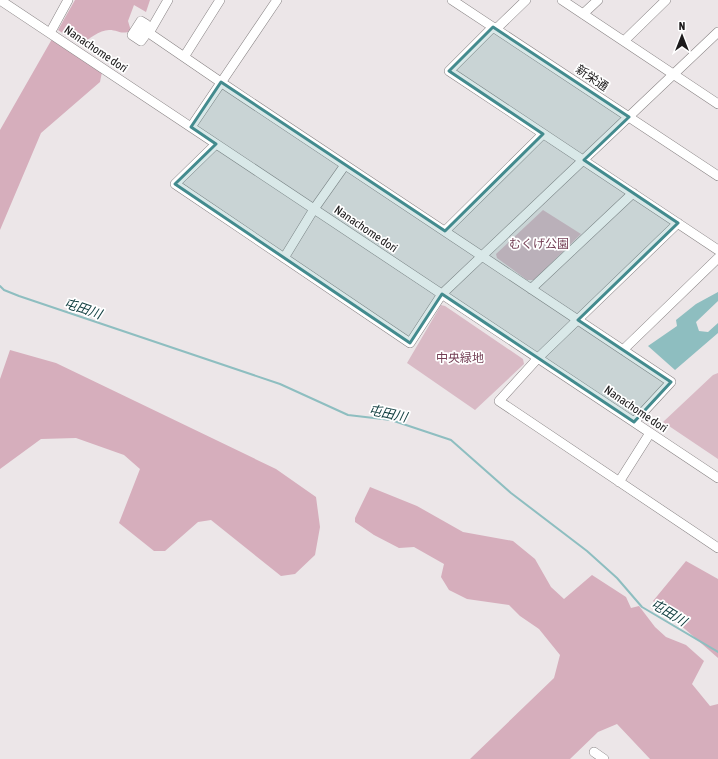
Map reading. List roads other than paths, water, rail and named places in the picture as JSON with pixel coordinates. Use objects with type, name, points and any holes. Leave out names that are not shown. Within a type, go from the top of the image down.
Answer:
[{"type":"street","name":"Nanachome dori","points":[[0,0],[718,478]]},
{"type":"street","points":[[50,33],[68,0]]},
{"type":"street","points":[[168,0],[149,33],[671,382],[634,422]]},
{"type":"street","points":[[184,57],[220,0]]},
{"type":"street","points":[[191,127],[277,0]]},
{"type":"street","name":"新栄通","points":[[452,0],[718,176]]},
{"type":"street","points":[[526,0],[449,71],[718,250]]},
{"type":"street","points":[[562,0],[718,104]]},
{"type":"street","points":[[583,14],[598,0]]},
{"type":"street","points":[[624,41],[666,0]]},
{"type":"street","points":[[216,144],[175,184],[410,343],[442,294],[718,32]]},
{"type":"street","points":[[445,231],[542,134]]},
{"type":"street","points":[[284,258],[314,209],[345,165]]},
{"type":"street","points":[[531,289],[633,193]]},
{"type":"street","points":[[678,223],[538,358],[499,401],[718,548]]},
{"type":"street","points":[[623,350],[718,258]]},
{"type":"street","points":[[619,482],[650,433]]},
{"type":"street","points":[[594,752],[604,759]]},
{"type":"water","points":[[718,292],[718,301],[696,322],[699,331],[708,332],[718,323],[718,333],[675,370],[648,346],[677,326],[676,320],[696,304]]},
{"type":"waterway","name":"屯田川","points":[[0,286],[4,290],[19,296],[280,384],[348,415],[391,420],[451,440],[511,493],[587,551],[617,578],[642,607],[718,652]]},
{"type":"park label","name":"むくげ公園","points":[[539,244]]},
{"type":"park label","name":"中央緑地","points":[[460,358]]}]
